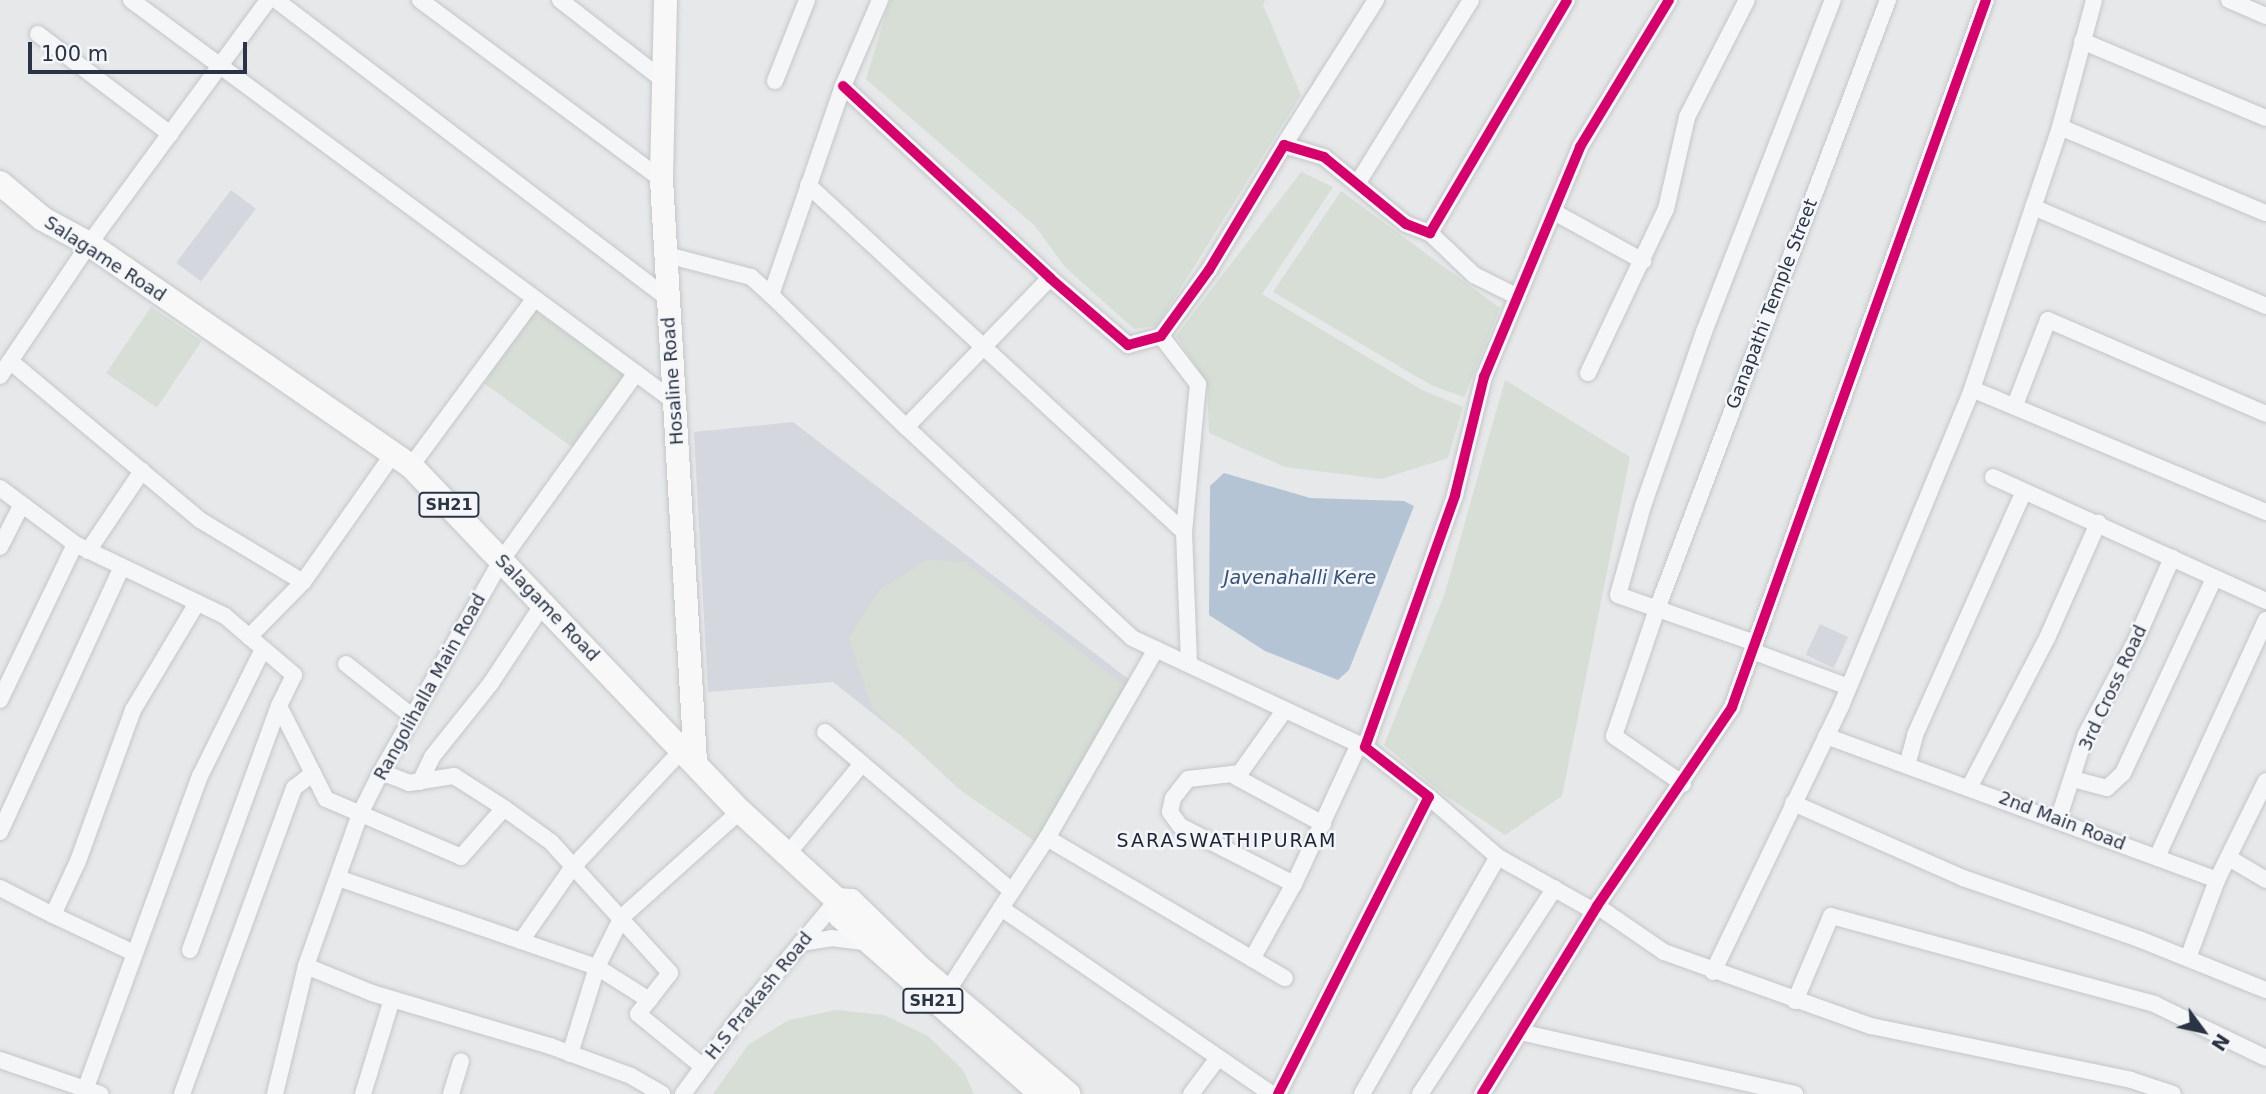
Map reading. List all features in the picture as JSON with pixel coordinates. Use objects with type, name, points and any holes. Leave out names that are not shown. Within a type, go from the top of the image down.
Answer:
[{"type":"main road","name":"Salagame Road","points":[[0,183],[43,219],[89,244],[402,460],[689,755],[740,811],[837,900],[840,916],[869,942],[943,998],[1041,1094]]},
{"type":"main road","points":[[837,900],[851,901],[943,998],[1068,1094]]},
{"type":"street","points":[[131,0],[218,68],[675,402]]},
{"type":"street","points":[[0,376],[89,244],[268,0]]},
{"type":"street","points":[[276,0],[667,298]]},
{"type":"street","points":[[420,0],[661,179]]},
{"type":"street","points":[[560,0],[662,79]]},
{"type":"street","name":"Hosaline Road","points":[[666,0],[661,179],[675,402],[689,755]]},
{"type":"street","points":[[775,81],[807,0]]},
{"type":"street","points":[[771,295],[843,86],[880,0]]},
{"type":"street","points":[[843,86],[1050,278],[1128,345],[1161,336],[1209,270],[1376,0]]},
{"type":"street","points":[[1357,184],[1471,0]]},
{"type":"street","points":[[1430,233],[1567,0]]},
{"type":"street","points":[[1252,959],[1294,884],[1362,746],[1455,495],[1484,377],[1580,146],[1669,0]]},
{"type":"street","points":[[1588,373],[1666,209],[1687,117],[1747,0]]},
{"type":"street","points":[[1833,0],[1643,506],[1618,595],[1849,687]]},
{"type":"street","name":"Ganapathi Temple Street","points":[[1683,784],[1614,736],[1657,609],[1888,0]]},
{"type":"street","points":[[1482,1094],[1596,908],[1683,784],[1732,707],[1986,0]]},
{"type":"street","points":[[1713,972],[1849,687],[1972,389],[2060,127],[2094,0]]},
{"type":"street","points":[[2230,0],[2266,16]]},
{"type":"street","points":[[38,34],[170,134]]},
{"type":"street","points":[[2082,41],[2266,118]]},
{"type":"street","points":[[2060,127],[2266,213]]},
{"type":"street","points":[[1284,145],[1324,157],[1406,224],[1430,233],[1474,275],[1517,297]]},
{"type":"street","points":[[808,185],[1184,532]]},
{"type":"street","points":[[2033,207],[2266,306]]},
{"type":"street","points":[[1554,212],[1643,261]]},
{"type":"street","points":[[667,255],[742,273],[771,295],[906,427],[1132,638],[1362,746],[1429,797],[1498,857],[1596,908],[1664,952],[1713,972],[1871,1026],[2131,1080],[2173,1094]]},
{"type":"street","points":[[906,427],[1050,278]]},
{"type":"street","points":[[249,637],[303,582],[534,299]]},
{"type":"street","points":[[2015,405],[2048,320],[2266,414]]},
{"type":"street","points":[[1161,336],[1198,384],[1184,532],[1189,664]]},
{"type":"street","points":[[10,361],[200,520],[303,582]]},
{"type":"street","name":"Rangolihalla Main Road","points":[[275,1094],[306,966],[360,814],[381,772],[501,561],[636,373]]},
{"type":"street","points":[[1972,389],[2266,512]]},
{"type":"street","points":[[0,700],[81,548],[142,471]]},
{"type":"street","points":[[1993,477],[2023,493],[2098,523],[2266,601]]},
{"type":"street","points":[[0,488],[81,548],[225,616],[293,675],[251,774],[190,950]]},
{"type":"street","points":[[1908,762],[1915,735],[2023,493]]},
{"type":"street","points":[[0,547],[21,506]]},
{"type":"street","points":[[1970,786],[2048,636],[2098,523]]},
{"type":"street","name":"3rd Cross Road","points":[[2058,820],[2086,734],[2136,640],[2172,558]]},
{"type":"street","points":[[0,832],[122,567]]},
{"type":"street","points":[[2073,779],[2099,789],[2117,782],[2214,579]]},
{"type":"street","points":[[52,915],[78,861],[133,710],[197,603]]},
{"type":"street","points":[[421,782],[432,757],[491,682],[543,604]]},
{"type":"street","points":[[2157,857],[2266,620]]},
{"type":"street","points":[[0,1060],[59,1088],[93,1092],[134,953],[200,776],[263,649]]},
{"type":"street","points":[[943,998],[1047,838],[1156,649]]},
{"type":"street","points":[[346,664],[412,717]]},
{"type":"street","points":[[279,706],[326,799],[461,857],[504,808]]},
{"type":"street","points":[[1236,777],[1284,711]]},
{"type":"street","points":[[825,732],[1012,891]]},
{"type":"street","name":"2nd Main Road","points":[[1826,736],[1908,762],[2217,880]]},
{"type":"street","points":[[521,941],[572,868],[689,755]]},
{"type":"street","points":[[786,856],[861,765]]},
{"type":"street","points":[[381,772],[409,783],[454,776],[551,842],[572,868],[622,917],[670,973],[638,1014],[702,1066]]},
{"type":"street","points":[[182,1094],[294,788],[313,773]]},
{"type":"street","points":[[1294,884],[1174,821],[1173,798],[1188,779],[1236,777],[1323,824]]},
{"type":"street","points":[[2188,958],[2217,880],[2266,781]]},
{"type":"street","points":[[1278,1094],[1429,797]]},
{"type":"street","points":[[1793,803],[1963,878],[2188,958],[2266,990]]},
{"type":"street","points":[[570,1054],[597,967],[622,917],[740,811]]},
{"type":"street","points":[[2252,812],[2266,820]]},
{"type":"street","points":[[1047,838],[1285,978]]},
{"type":"street","points":[[1362,1094],[1498,857]]},
{"type":"street","points":[[2229,858],[2266,880]]},
{"type":"street","points":[[338,878],[597,967],[649,1000]]},
{"type":"street","points":[[0,888],[134,953]]},
{"type":"street","points":[[1420,1094],[1555,888]]},
{"type":"street","name":"H.S Prakash Road","points":[[683,1094],[702,1066],[837,900]]},
{"type":"street","points":[[1001,908],[1272,1094]]},
{"type":"street","points":[[1795,1001],[1831,916],[2154,1004],[2266,1058]]},
{"type":"street","points":[[801,943],[831,938],[869,942]]},
{"type":"street","points":[[306,966],[392,999],[570,1054],[631,1076],[662,1094]]},
{"type":"street","points":[[363,1094],[392,999]]},
{"type":"street","points":[[1520,1032],[1795,1094]]},
{"type":"street","points":[[1191,1094],[1218,1058]]},
{"type":"street","points":[[451,1094],[461,1061]]},
{"type":"shaded area","points":[[890,0],[1265,0],[1263,5],[1301,95],[1157,326],[1134,329],[1065,267],[1035,226],[866,79]]},
{"type":"shaded area","points":[[1301,172],[1333,187],[1262,294],[1422,390],[1463,407],[1448,458],[1381,479],[1285,467],[1209,433],[1207,383],[1176,336]]},
{"type":"shaded area","points":[[231,190],[256,209],[201,281],[176,263]]},
{"type":"shaded area","points":[[1341,191],[1500,308],[1464,397],[1431,385],[1273,292]]},
{"type":"shaded area","points":[[151,307],[202,341],[157,407],[106,373]]},
{"type":"shaded area","points":[[536,311],[624,375],[572,447],[484,383]]},
{"type":"shaded area","points":[[1505,380],[1630,457],[1562,796],[1505,835],[1446,796],[1384,745],[1445,593]]},
{"type":"shaded area","points":[[793,422],[1131,681],[1036,842],[833,682],[708,692],[694,432]]},
{"type":"shaded area","points":[[928,560],[965,562],[1127,688],[1036,842],[960,790],[872,708],[849,638],[880,589]]},
{"type":"shaded area","points":[[1820,624],[1848,637],[1834,668],[1806,655]]},
{"type":"shaded area","points":[[836,1010],[884,1015],[928,1036],[963,1070],[974,1094],[713,1094],[748,1045],[789,1020]]},
{"type":"water","name":"Javenahalli Kere","points":[[1224,473],[1310,498],[1404,501],[1414,506],[1349,670],[1338,680],[1265,651],[1209,615],[1210,486]]},
{"type":"cycle path","points":[[843,86],[1050,278],[1128,345],[1161,336],[1209,270],[1284,145],[1324,157],[1406,224],[1430,233],[1567,0]]},
{"type":"cycle path","points":[[1278,1094],[1429,797],[1365,747],[1455,495],[1484,377],[1580,147],[1669,0]]},
{"type":"cycle path","points":[[1482,1094],[1597,906],[1732,707],[1986,0]]},
{"type":"district","name":"SARASWATHIPURAM","points":[[1227,841]]}]
